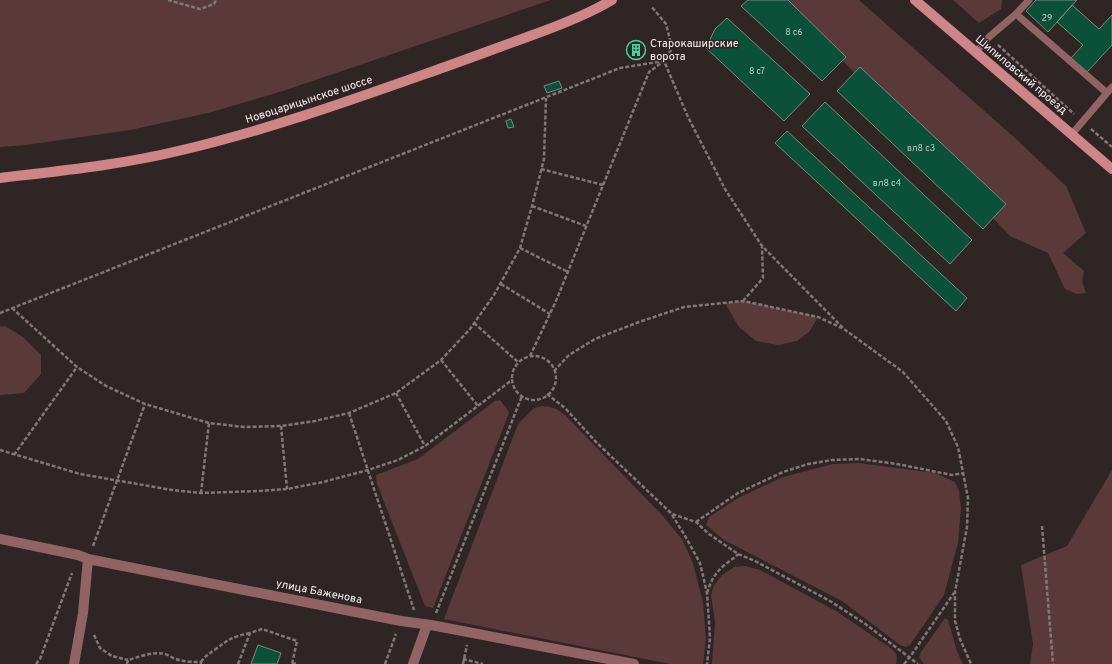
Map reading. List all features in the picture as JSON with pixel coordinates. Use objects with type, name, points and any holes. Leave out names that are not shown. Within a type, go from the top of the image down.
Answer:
[{"type":"main road","name":"Новоцарицынское шоссе","points":[[0,178],[115,164],[177,151],[236,136],[346,101],[497,48],[560,25],[605,5],[612,0]]},
{"type":"main road","name":"Шипиловский проезд","points":[[915,0],[1112,169]]},
{"type":"street","name":"улица Баженова","points":[[0,539],[78,555],[88,559],[401,621],[634,664]]},
{"type":"street","points":[[74,664],[83,613],[88,559]]},
{"type":"street","points":[[413,664],[429,625]]},
{"type":"lane","points":[[976,52],[989,37],[1016,14],[1029,0]]},
{"type":"lane","points":[[1016,14],[1110,90],[1072,134]]},
{"type":"path","points":[[168,0],[200,9],[214,4],[216,0]]},
{"type":"path","points":[[530,356],[568,272],[649,72],[664,61],[672,48],[666,24],[651,6]]},
{"type":"path","points":[[989,37],[1112,147]]},
{"type":"path","points":[[0,313],[620,68],[664,61]]},
{"type":"path","points":[[664,61],[688,117],[725,189],[762,246],[844,329],[903,372],[946,421],[958,447],[968,498],[966,527],[955,592],[955,621],[960,639],[971,664]]},
{"type":"path","points":[[12,308],[77,367],[106,386],[145,404],[209,423],[244,428],[281,426],[315,421],[349,413],[396,393],[441,360],[470,330],[501,284],[520,248],[544,159],[546,98]]},
{"type":"path","points":[[541,169],[603,185]]},
{"type":"path","points":[[532,206],[586,226]]},
{"type":"path","points":[[742,301],[763,278],[762,246]]},
{"type":"path","points":[[520,248],[568,272]]},
{"type":"path","points":[[501,284],[550,314]]},
{"type":"path","points":[[554,371],[569,356],[595,339],[684,307],[742,301],[818,317],[844,329]]},
{"type":"path","points":[[474,323],[518,362]]},
{"type":"path","points":[[530,356],[536,356],[548,361],[552,365],[556,377],[552,390],[542,398],[528,399],[522,396],[517,392],[512,380],[512,373],[518,362],[530,356]]},
{"type":"path","points":[[441,360],[478,406]]},
{"type":"path","points":[[14,455],[77,367]]},
{"type":"path","points":[[0,450],[80,474],[172,490],[201,493],[287,489],[323,482],[398,460],[425,446],[512,380]]},
{"type":"path","points":[[396,393],[425,446]]},
{"type":"path","points":[[548,394],[565,408],[598,444],[672,514],[684,534],[700,563],[707,593],[710,638],[707,664]]},
{"type":"path","points":[[429,625],[522,396]]},
{"type":"path","points":[[88,559],[145,404]]},
{"type":"path","points":[[349,413],[415,613],[412,622]]},
{"type":"path","points":[[201,493],[209,423]]},
{"type":"path","points":[[281,426],[287,489]]},
{"type":"path","points":[[696,522],[738,493],[783,472],[808,464],[832,460],[860,459],[897,464],[952,475],[964,473]]},
{"type":"path","points":[[672,514],[696,522],[709,534],[738,554],[830,601],[864,623],[918,664]]},
{"type":"path","points":[[1042,526],[1053,664]]},
{"type":"path","points":[[707,593],[716,572],[738,554]]},
{"type":"path","points":[[36,664],[40,659],[78,555]]},
{"type":"path","points":[[904,664],[955,592]]},
{"type":"path","points":[[385,664],[401,621]]},
{"type":"path","points":[[93,634],[100,648],[112,656],[128,660],[151,654],[165,654],[177,660],[201,663],[204,657],[227,640],[262,629],[297,641],[292,663],[297,664]]},
{"type":"path","points":[[463,664],[470,633]]},
{"type":"path","points":[[238,664],[250,634]]},
{"type":"path","points":[[127,664],[128,660]]},
{"type":"path","points":[[464,660],[483,664]]},
{"type":"shaded area","points":[[0,0],[551,0],[280,92],[208,113],[130,130],[26,145],[0,147]]},
{"type":"shaded area","points":[[785,0],[859,0],[1016,139],[1066,186],[1086,233],[1063,253],[1084,271],[1082,282],[1086,293],[1077,294],[1065,289],[1048,253],[1010,236]]},
{"type":"shaded area","points":[[953,0],[1002,0],[1001,9],[979,23]]},
{"type":"shaded area","points":[[743,301],[818,317],[809,332],[797,341],[778,345],[756,341],[739,327],[725,303]]},
{"type":"shaded area","points":[[5,326],[23,337],[41,355],[41,374],[24,393],[0,395],[0,327]]},
{"type":"shaded area","points":[[500,400],[509,413],[433,608],[425,606],[377,484],[376,475],[418,459],[495,401]]},
{"type":"shaded area","points":[[542,406],[554,408],[565,415],[662,515],[682,539],[693,563],[703,603],[706,639],[703,664],[670,664],[444,619],[518,424],[534,408]]},
{"type":"shaded area","points":[[859,463],[935,473],[955,482],[959,491],[961,508],[958,543],[944,595],[910,645],[906,647],[900,645],[842,601],[724,540],[706,525],[709,517],[738,498],[783,477],[833,464]]},
{"type":"shaded area","points":[[1112,470],[1112,664],[1030,664],[1033,644],[1021,565],[1067,546]]},
{"type":"shaded area","points":[[745,566],[760,570],[836,611],[892,649],[897,656],[896,664],[712,664],[715,622],[711,595],[714,585],[722,575],[734,567]]},
{"type":"shaded area","points":[[945,618],[948,620],[957,651],[963,664],[924,664],[919,657],[921,652]]},
{"type":"building","points":[[748,0],[788,0],[846,57],[822,81],[741,6]]},
{"type":"building","points":[[1036,0],[1077,0],[1048,32],[1026,11]]},
{"type":"building","points":[[1072,5],[1099,29],[1112,15],[1112,45],[1087,72],[1071,58],[1083,45],[1057,22]]},
{"type":"building","points":[[727,18],[810,94],[784,121],[706,48],[715,29]]},
{"type":"building","name":"Старокаширские ворота","points":[[639,41],[644,53],[632,59],[627,46]]},
{"type":"building","points":[[860,67],[1006,204],[983,229],[837,91]]},
{"type":"building","points":[[559,81],[562,88],[547,93],[544,86]]},
{"type":"building","points":[[825,102],[972,240],[950,264],[802,126]]},
{"type":"building","points":[[511,119],[514,127],[508,128],[506,121]]},
{"type":"building","points":[[787,131],[967,298],[956,311],[775,143]]},
{"type":"building","points":[[258,645],[281,653],[277,664],[251,664]]},
{"type":"place","name":"Старокаширские ворота","points":[[636,50]]}]
